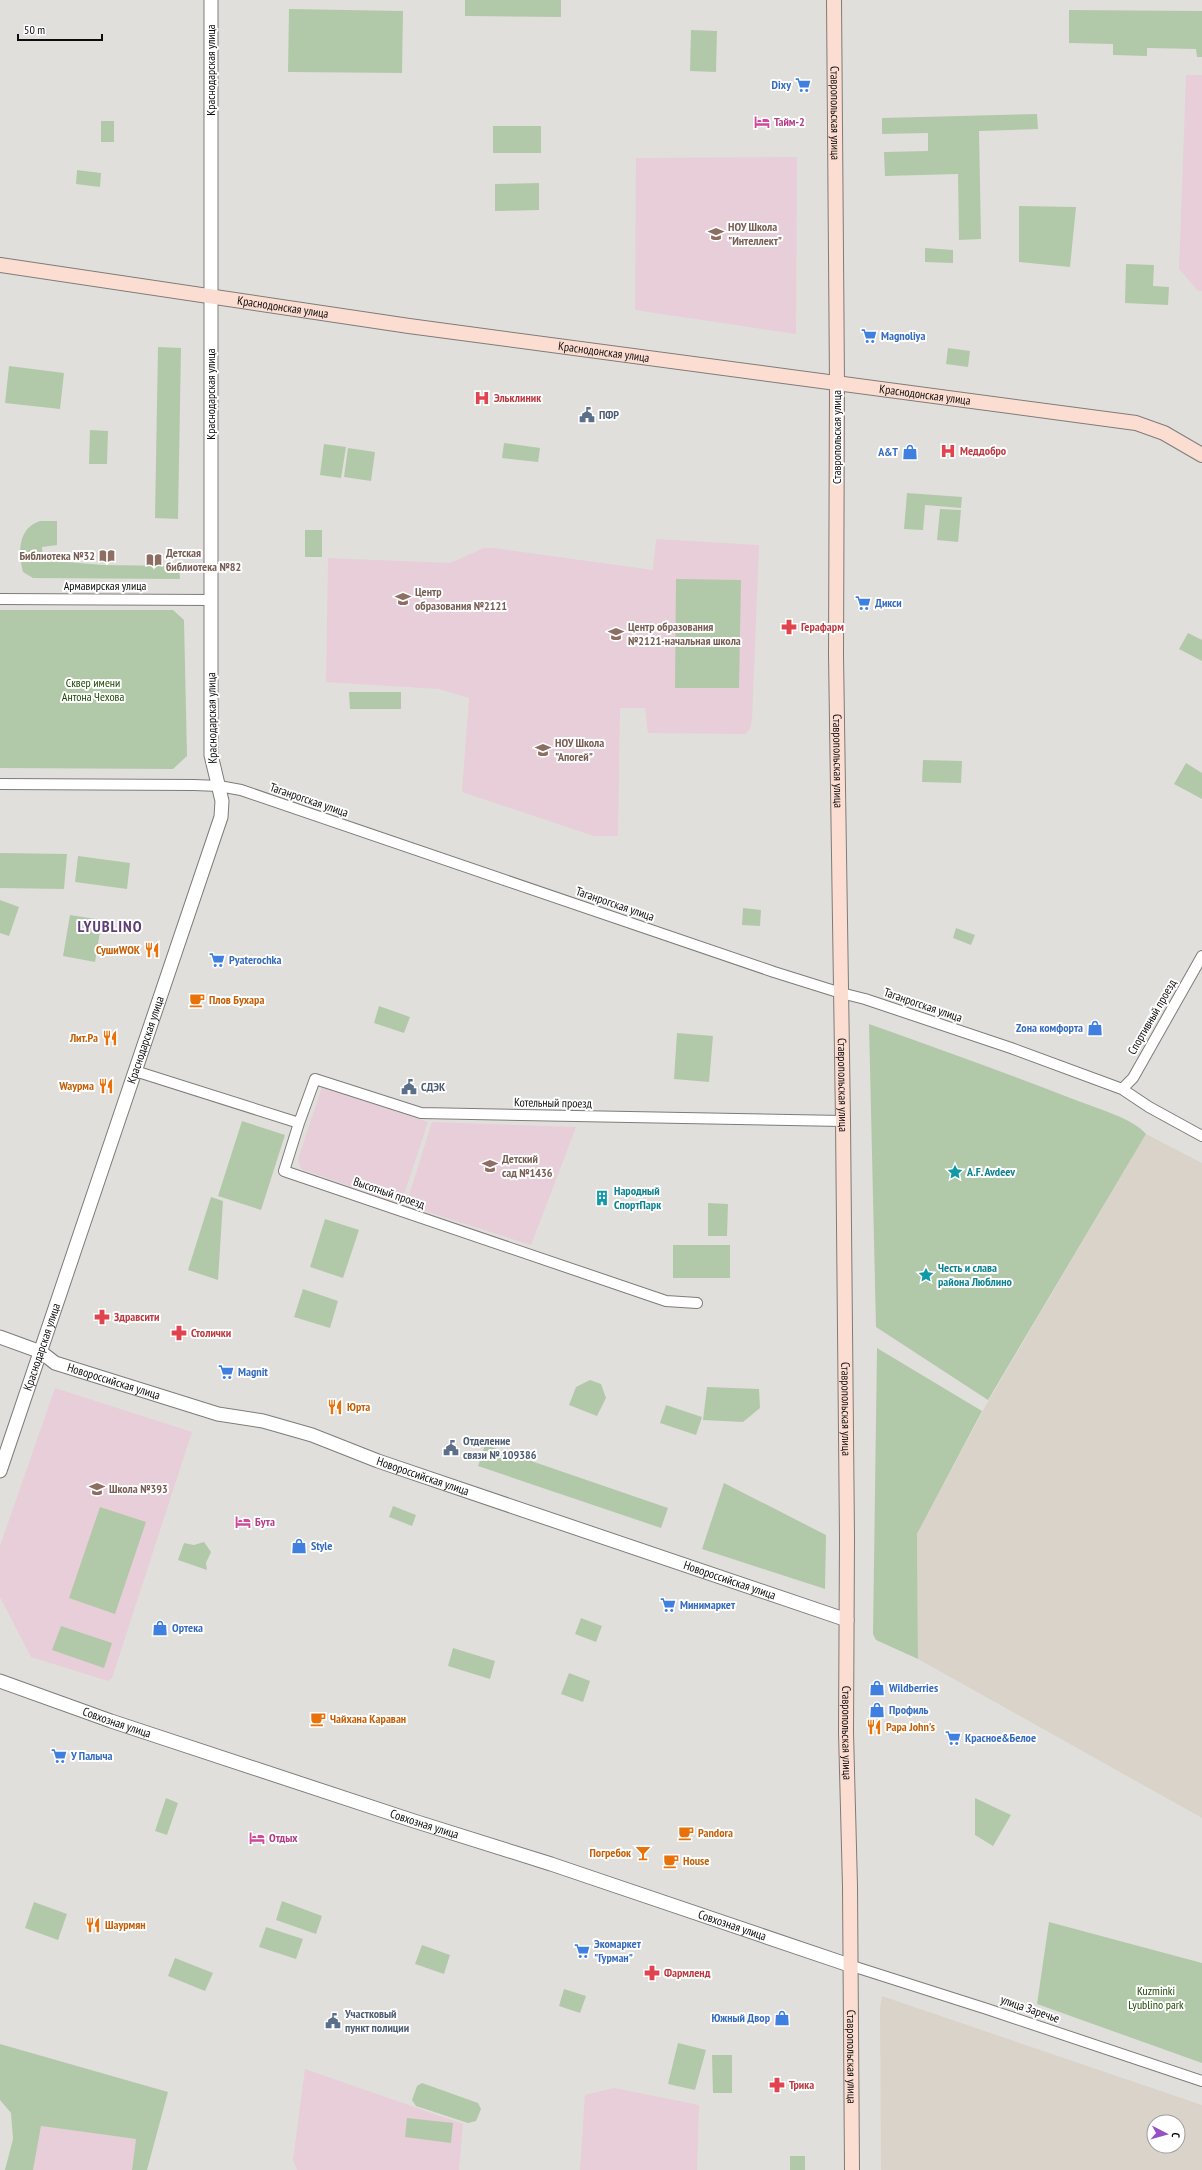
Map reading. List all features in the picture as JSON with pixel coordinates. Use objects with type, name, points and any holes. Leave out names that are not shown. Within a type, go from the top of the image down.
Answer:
[{"type":"main road","name":"Ставропольская улица","points":[[834,0],[837,383],[836,655],[843,1121],[847,1620],[846,1732],[852,2170]]},
{"type":"main road","name":"Краснодонская улица","points":[[0,265],[414,326],[1136,423],[1164,433],[1202,455]]},
{"type":"street","name":"Краснодарская улица","points":[[0,1471],[217,832],[222,808],[219,786],[213,770],[211,755],[211,0]]},
{"type":"street","name":"Армавирская улица","points":[[0,599],[211,600]]},
{"type":"street","name":"Таганрогская улица","points":[[0,784],[219,786],[241,790],[841,993],[865,999],[1011,1048],[1122,1089],[1149,1107],[1202,1136]]},
{"type":"street","name":"Спортивный проезд","points":[[1122,1089],[1133,1078],[1202,956]]},
{"type":"street","points":[[135,1071],[299,1123]]},
{"type":"street","name":"Котельный проезд","points":[[299,1123],[315,1079],[421,1113],[843,1121]]},
{"type":"street","name":"Высотный проезд","points":[[299,1123],[284,1171],[666,1301],[697,1303]]},
{"type":"street","name":"Новороссийская улица","points":[[0,1337],[41,1352],[55,1363],[145,1393],[218,1414],[263,1421],[312,1434],[378,1461],[847,1620]]},
{"type":"street","name":"Совхозная улица","points":[[0,1681],[125,1726],[414,1821],[557,1866],[849,1965]]},
{"type":"street","name":"улица Заречье","points":[[849,1965],[987,2009],[1202,2081]]},
{"type":"shaded area","points":[[1186,75],[1202,75],[1202,291],[1198,291],[1179,269]]},
{"type":"shaded area","name":"НОУ Школа \"Интеллект\"","points":[[797,157],[796,334],[635,310],[636,158]]},
{"type":"shaded area","points":[[656,539],[759,545],[752,720],[750,729],[745,734],[648,733],[645,708],[620,708],[618,836],[594,836],[462,792],[469,698],[439,689],[326,682],[328,558],[450,563],[484,548],[494,548],[653,570]]},
{"type":"shaded area","points":[[322,1087],[428,1122],[401,1204],[301,1169],[298,1159]]},
{"type":"shaded area","name":"Детский сад №1436","points":[[432,1122],[576,1127],[531,1245],[406,1205]]},
{"type":"shaded area","points":[[1146,1134],[1202,1163],[1202,1818],[918,1659],[917,1534],[986,1405]]},
{"type":"shaded area","name":"Школа №393","points":[[55,1388],[192,1432],[112,1678],[108,1681],[31,1657],[0,1597],[0,1546]]},
{"type":"shaded area","points":[[882,1996],[1202,2105],[1202,2170],[881,2170],[880,2008]]},
{"type":"shaded area","points":[[305,2069],[463,2124],[459,2170],[297,2170],[293,2160]]},
{"type":"shaded area","points":[[614,2088],[699,2105],[697,2170],[580,2170],[585,2095]]},
{"type":"shaded area","points":[[41,2126],[136,2139],[132,2170],[33,2170]]},
{"type":"green space","points":[[465,0],[561,0],[561,17],[465,16]]},
{"type":"green space","points":[[289,9],[403,11],[402,73],[288,72]]},
{"type":"green space","points":[[1069,10],[1202,11],[1202,57],[1197,57],[1196,49],[1147,48],[1147,56],[1113,55],[1113,44],[1069,43]]},
{"type":"green space","points":[[691,30],[717,31],[716,72],[690,71]]},
{"type":"green space","points":[[1037,114],[1038,129],[979,131],[981,239],[959,240],[958,174],[885,176],[884,152],[928,151],[928,133],[882,134],[882,118]]},
{"type":"green space","points":[[101,121],[114,121],[114,142],[101,142]]},
{"type":"green space","points":[[493,126],[541,126],[541,153],[493,153]]},
{"type":"green space","points":[[77,170],[101,173],[100,187],[76,184]]},
{"type":"green space","points":[[539,183],[539,210],[495,211],[495,184]]},
{"type":"green space","points":[[1019,206],[1076,207],[1070,267],[1019,262]]},
{"type":"green space","points":[[925,248],[953,250],[953,263],[925,262]]},
{"type":"green space","points":[[1126,264],[1154,265],[1153,286],[1169,287],[1168,305],[1125,303]]},
{"type":"green space","points":[[158,347],[181,348],[178,519],[155,518]]},
{"type":"green space","points":[[948,348],[970,351],[968,367],[946,364]]},
{"type":"green space","points":[[9,366],[64,373],[60,409],[5,403]]},
{"type":"green space","points":[[90,430],[108,431],[107,464],[89,464]]},
{"type":"green space","points":[[504,443],[540,448],[538,462],[502,458]]},
{"type":"green space","points":[[324,444],[346,447],[341,478],[320,475]]},
{"type":"green space","points":[[348,448],[375,452],[371,481],[344,477]]},
{"type":"green space","points":[[907,493],[962,497],[961,508],[925,505],[923,530],[904,529]]},
{"type":"green space","points":[[940,509],[961,510],[958,542],[937,540]]},
{"type":"green space","points":[[40,521],[57,521],[57,545],[42,547],[43,560],[103,565],[179,566],[180,579],[33,578],[23,572],[20,549],[21,542],[27,529]]},
{"type":"green space","points":[[305,530],[322,530],[322,557],[305,557]]},
{"type":"green space","points":[[676,579],[741,580],[739,688],[675,688]]},
{"type":"green space","name":"Сквер имени Антона Чехова","points":[[0,610],[173,610],[184,620],[187,756],[173,769],[0,768]]},
{"type":"green space","points":[[1188,633],[1202,640],[1202,661],[1179,649]]},
{"type":"green space","points":[[349,692],[401,692],[401,709],[350,709]]},
{"type":"green space","points":[[923,760],[962,761],[961,783],[922,782]]},
{"type":"green space","points":[[1186,763],[1202,773],[1202,799],[1174,784]]},
{"type":"green space","points":[[0,853],[67,854],[64,889],[0,888]]},
{"type":"green space","points":[[78,856],[130,863],[127,889],[75,882]]},
{"type":"green space","points":[[0,900],[19,907],[9,936],[0,933]]},
{"type":"green space","points":[[743,908],[761,910],[760,926],[742,925]]},
{"type":"green space","points":[[70,915],[102,920],[95,962],[63,956]]},
{"type":"green space","points":[[956,928],[975,935],[971,945],[953,938]]},
{"type":"green space","points":[[379,1006],[410,1017],[404,1033],[374,1023]]},
{"type":"green space","points":[[869,1024],[1114,1114],[1133,1124],[1146,1134],[988,1400],[876,1327]]},
{"type":"green space","points":[[677,1033],[713,1036],[709,1082],[674,1079]]},
{"type":"green space","points":[[242,1121],[285,1135],[261,1210],[218,1196]]},
{"type":"green space","points":[[211,1197],[223,1201],[218,1280],[188,1270]]},
{"type":"green space","points":[[708,1203],[728,1204],[727,1236],[708,1236]]},
{"type":"green space","points":[[325,1219],[359,1230],[343,1278],[310,1267]]},
{"type":"green space","points":[[673,1245],[730,1245],[730,1278],[673,1278]]},
{"type":"green space","points":[[303,1289],[338,1301],[330,1328],[294,1317]]},
{"type":"green space","points":[[877,1348],[982,1411],[917,1534],[918,1659],[876,1640],[873,1634]]},
{"type":"green space","points":[[590,1380],[601,1384],[606,1398],[597,1416],[569,1405],[576,1387]]},
{"type":"green space","points":[[707,1387],[759,1389],[760,1408],[743,1422],[703,1420]]},
{"type":"green space","points":[[666,1405],[702,1417],[696,1435],[660,1423]]},
{"type":"green space","points":[[485,1445],[668,1508],[661,1528],[478,1466]]},
{"type":"green space","points":[[724,1483],[826,1535],[825,1589],[702,1549]]},
{"type":"green space","points":[[393,1506],[416,1515],[412,1526],[389,1517]]},
{"type":"green space","points":[[100,1507],[146,1522],[115,1614],[69,1598]]},
{"type":"green space","points":[[204,1542],[211,1552],[206,1563],[207,1570],[178,1560],[184,1543],[194,1545]]},
{"type":"green space","points":[[581,1618],[602,1626],[596,1642],[575,1634]]},
{"type":"green space","points":[[61,1626],[112,1643],[104,1668],[52,1650]]},
{"type":"green space","points":[[453,1648],[495,1661],[490,1679],[448,1666]]},
{"type":"green space","points":[[569,1673],[590,1681],[583,1702],[561,1694]]},
{"type":"green space","points":[[166,1798],[178,1803],[167,1835],[155,1831]]},
{"type":"green space","points":[[975,1798],[1011,1815],[993,1846],[975,1835]]},
{"type":"green space","points":[[282,1901],[322,1916],[316,1934],[276,1920]]},
{"type":"green space","points":[[34,1902],[67,1914],[58,1940],[25,1928]]},
{"type":"green space","name":"Kuzminki Lyublino park","points":[[1049,1922],[1202,1963],[1202,2063],[1037,2004]]},
{"type":"green space","points":[[266,1927],[303,1939],[296,1959],[259,1947]]},
{"type":"green space","points":[[422,1945],[450,1955],[444,1974],[415,1964]]},
{"type":"green space","points":[[175,1958],[213,1973],[205,1991],[168,1976]]},
{"type":"green space","points":[[564,1989],[586,1996],[580,2013],[559,2006]]},
{"type":"green space","points":[[678,2043],[706,2050],[695,2090],[668,2084]]},
{"type":"green space","points":[[0,2044],[168,2092],[147,2170],[132,2170],[136,2139],[41,2126],[33,2170],[5,2170],[13,2139],[11,2113],[0,2100]]},
{"type":"green space","points":[[712,2055],[732,2055],[732,2093],[713,2093]]},
{"type":"green space","points":[[422,2083],[478,2103],[481,2109],[476,2121],[468,2123],[416,2106],[412,2100],[417,2086]]},
{"type":"green space","points":[[407,2118],[453,2123],[451,2143],[405,2137]]},
{"type":"green space","points":[[790,2156],[805,2156],[805,2170],[790,2170]]},
{"type":"place","name":"Dixy","points":[[803,85]]},
{"type":"place","name":"Тайм-2","points":[[762,122]]},
{"type":"place","name":"НОУ Школа \"Интеллект\"","points":[[716,234]]},
{"type":"place","name":"Magnoliya","points":[[869,336]]},
{"type":"place","name":"Эльклиник","points":[[482,398]]},
{"type":"place","name":"ПФР","points":[[587,415]]},
{"type":"place","name":"Меддобро","points":[[948,451]]},
{"type":"place","name":"A&T","points":[[910,452]]},
{"type":"place","name":"Библиотека №32","points":[[107,556]]},
{"type":"place","name":"Детская библиотека №82","points":[[154,560]]},
{"type":"place","name":"Центр образования №2121","points":[[403,599]]},
{"type":"place","name":"Дикси","points":[[863,603]]},
{"type":"place","name":"Герафарм","points":[[789,627]]},
{"type":"place","name":"Центр образования №2121-начальная школа","points":[[616,634]]},
{"type":"place","name":"НОУ Школа \"Апогей\"","points":[[543,750]]},
{"type":"place","name":"СушиWOK","points":[[152,950]]},
{"type":"place","name":"Pyaterochka","points":[[217,960]]},
{"type":"place","name":"Плов Бухара","points":[[197,1000]]},
{"type":"place","name":"Zона комфорта","points":[[1095,1028]]},
{"type":"place","name":"Лит.Ра","points":[[110,1038]]},
{"type":"place","name":"Waурма","points":[[106,1086]]},
{"type":"place","name":"СДЭК","points":[[409,1087]]},
{"type":"place","name":"Детский сад №1436","points":[[490,1166]]},
{"type":"place","name":"A.F. Avdeev","points":[[955,1172]]},
{"type":"place","name":"Народный СпортПарк","points":[[602,1198]]},
{"type":"place","name":"Честь и слава района Люблино","points":[[926,1275]]},
{"type":"place","name":"Здравсити","points":[[102,1317]]},
{"type":"place","name":"Столички","points":[[179,1333]]},
{"type":"place","name":"Magnit","points":[[226,1372]]},
{"type":"place","name":"Юрта","points":[[335,1407]]},
{"type":"place","name":"Отделение связи № 109386","points":[[451,1448]]},
{"type":"place","name":"Школа №393","points":[[97,1489]]},
{"type":"place","name":"Бута","points":[[243,1522]]},
{"type":"place","name":"Style","points":[[299,1546]]},
{"type":"place","name":"Минимаркет","points":[[668,1605]]},
{"type":"place","name":"Ортека","points":[[160,1628]]},
{"type":"place","name":"Wildberries","points":[[877,1688]]},
{"type":"place","name":"Профиль","points":[[877,1710]]},
{"type":"place","name":"Чайхана Караван","points":[[318,1719]]},
{"type":"place","name":"Papa John's","points":[[874,1727]]},
{"type":"place","name":"Красное&Белое","points":[[953,1738]]},
{"type":"place","name":"У Палыча","points":[[59,1756]]},
{"type":"place","name":"Pandora","points":[[686,1833]]},
{"type":"place","name":"Отдых","points":[[257,1838]]},
{"type":"place","name":"Погребок","points":[[643,1853]]},
{"type":"place","name":"House","points":[[671,1861]]},
{"type":"place","name":"Шаурмян","points":[[93,1925]]},
{"type":"place","name":"Экомаркет \"Гурман\"","points":[[582,1951]]},
{"type":"place","name":"Фармленд","points":[[652,1973]]},
{"type":"place","name":"Южный Двор","points":[[782,2018]]},
{"type":"place","name":"Участковый пункт полиции","points":[[333,2021]]},
{"type":"place","name":"Трика","points":[[777,2085]]},
{"type":"district","name":"LYUBLINO","points":[[110,926]]}]
